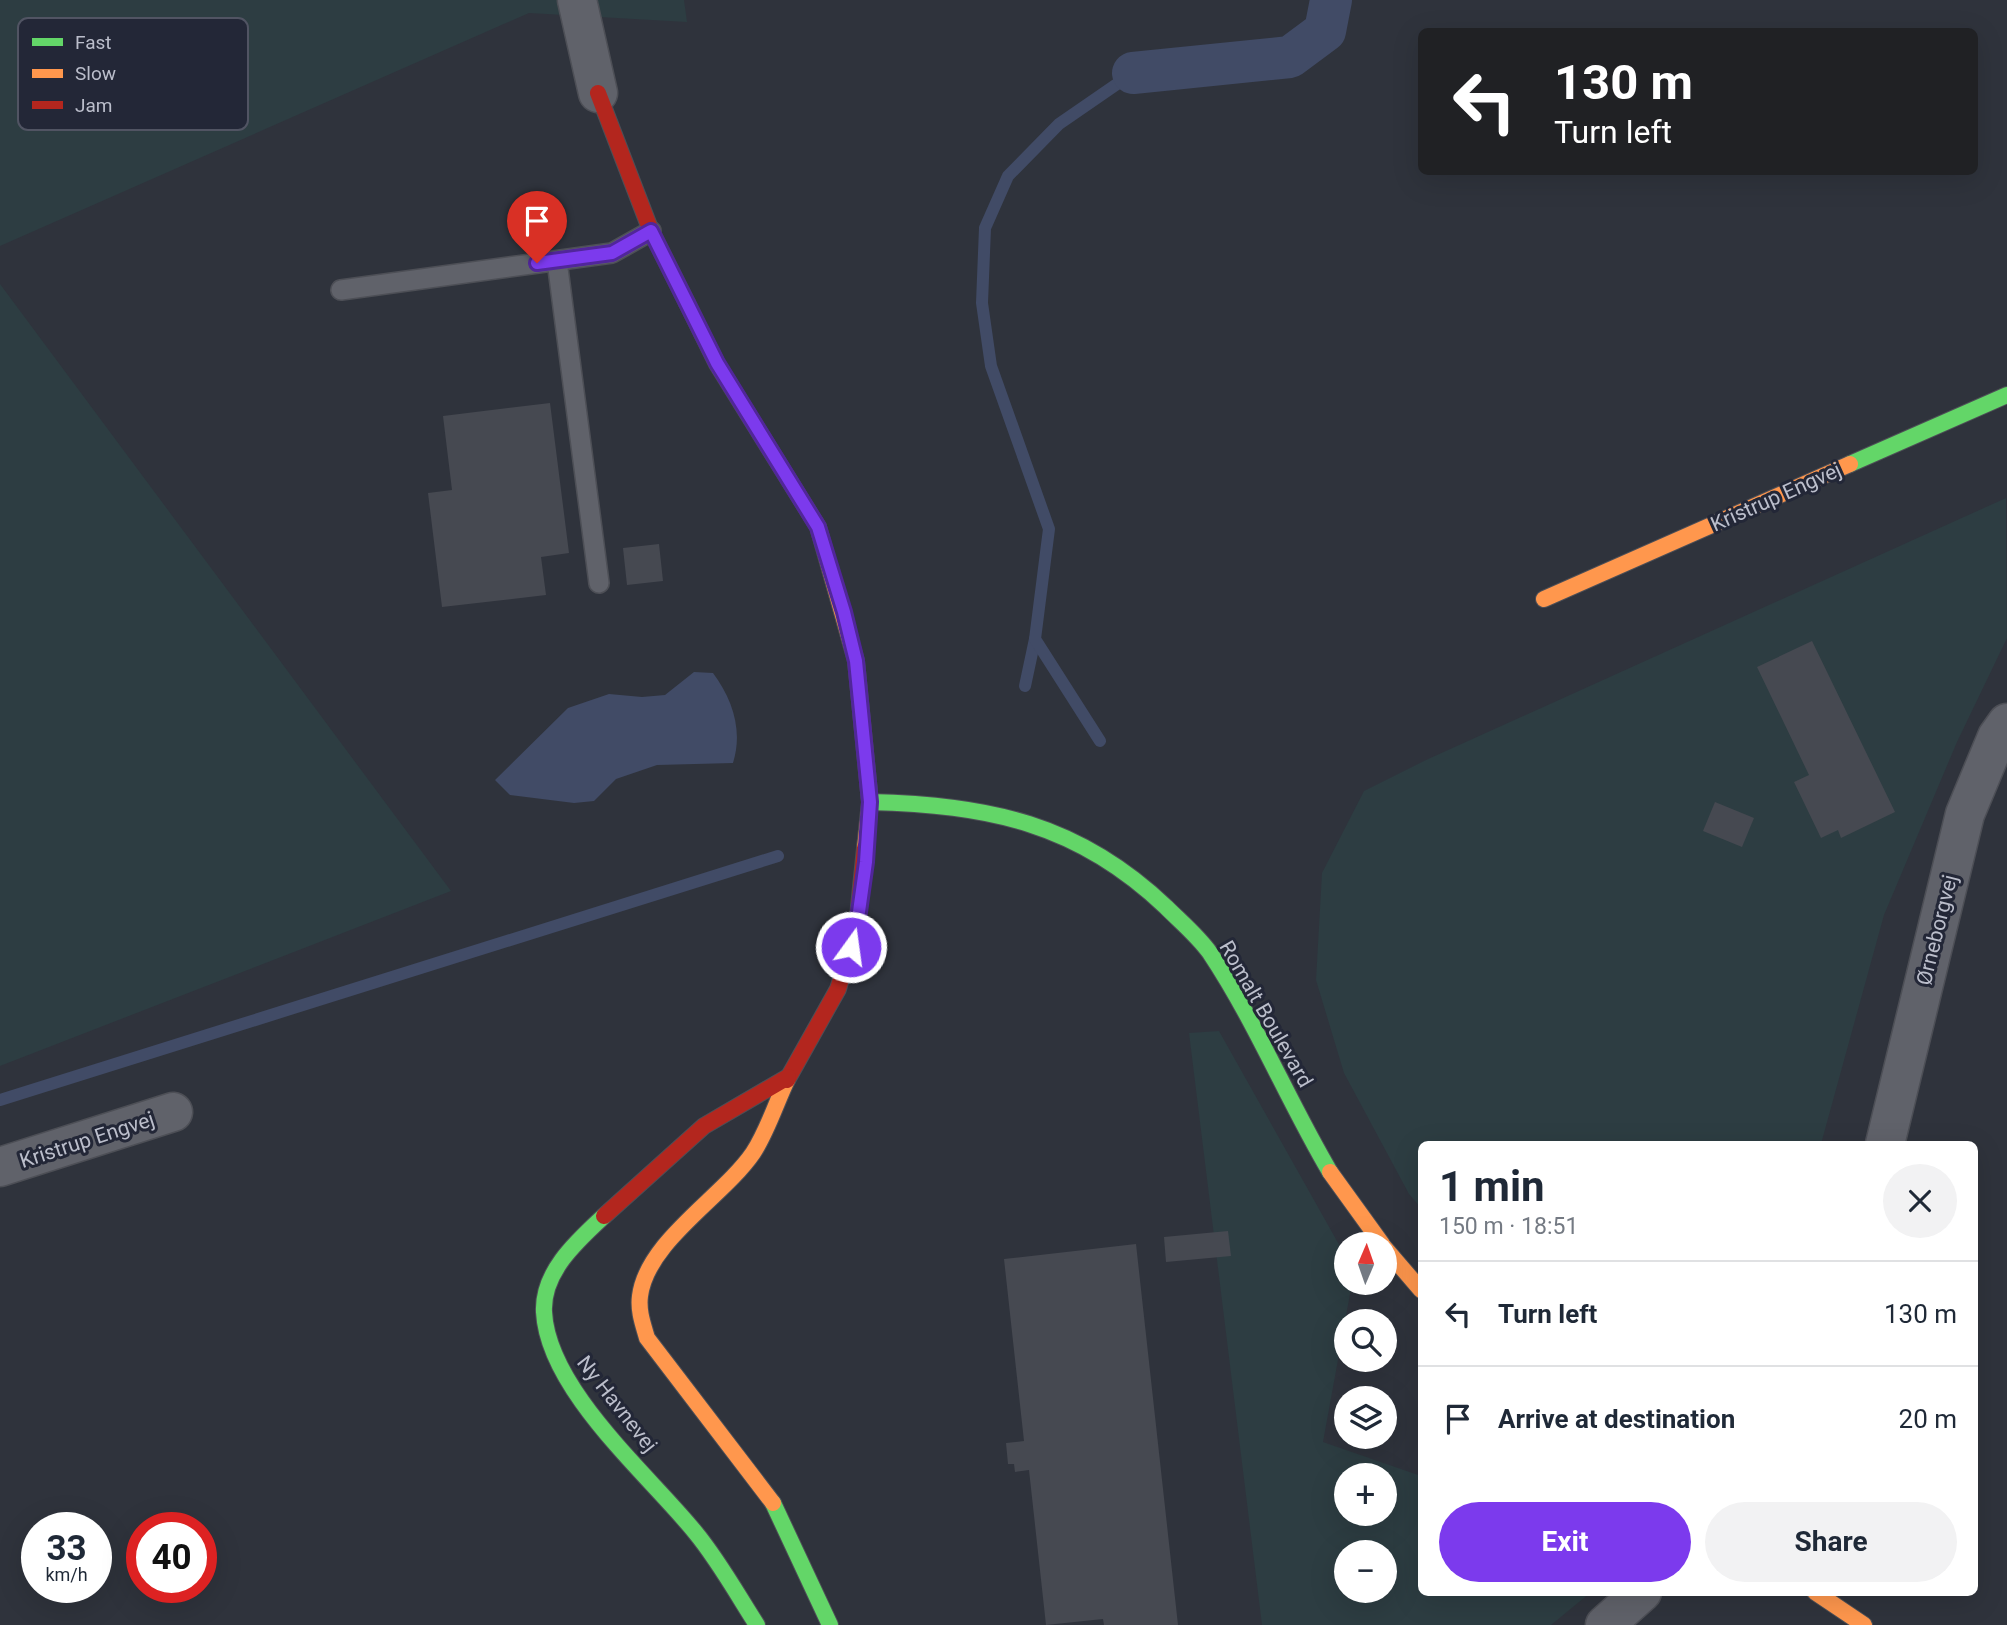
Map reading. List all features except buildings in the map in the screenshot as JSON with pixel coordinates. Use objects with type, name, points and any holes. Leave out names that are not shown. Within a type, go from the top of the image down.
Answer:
[{"type":"street","points":[[578,0],[598,93],[651,231],[717,363],[818,527],[856,661],[870,802],[857,926],[838,989],[788,1077],[753,1153],[660,1252],[647,1273],[640,1295],[640,1315],[647,1338],[770,1496],[830,1625]]},
{"type":"street","name":"Kristrup Engvej","points":[[1545,599],[2007,395]]},
{"type":"street","name":"Ørneborgvej","points":[[1886,1141],[1965,814],[1997,737],[2007,723]]},
{"type":"street","name":"Romalt Boulevard","points":[[870,802],[936,802],[998,811],[1060,833],[1116,864],[1150,889],[1211,954],[1349,1206],[1372,1232]]},
{"type":"street","name":"Ny Havnevej","points":[[757,1625],[696,1534],[612,1435],[561,1369],[544,1314],[547,1288],[560,1262],[577,1241],[704,1126],[788,1077]]},
{"type":"street","name":"Kristrup Engvej","points":[[0,1167],[173,1112]]},
{"type":"street","name":"Romalt Boulevard","points":[[1397,1262],[1418,1286]]},
{"type":"street","points":[[1605,1625],[1638,1596]]},
{"type":"street","points":[[1821,1596],[1864,1625]]},
{"type":"lane","points":[[341,290],[612,253],[651,231]]},
{"type":"lane","points":[[556,261],[599,583]]},
{"type":"shaded area","points":[[0,0],[684,0],[687,22],[529,13],[0,246]]},
{"type":"shaded area","points":[[0,284],[451,891],[0,1066]]},
{"type":"shaded area","points":[[2006,498],[2007,638],[1957,742],[1884,915],[1822,1141],[1418,1141],[1418,1204],[1409,1194],[1344,1073],[1316,980],[1322,873],[1364,791],[1426,760]]},
{"type":"shaded area","points":[[1219,1031],[1334,1236],[1334,1295],[1350,1295],[1347,1309],[1334,1309],[1336,1372],[1323,1442],[1334,1446],[1334,1449],[1343,1449],[1384,1463],[1334,1463],[1334,1526],[1397,1526],[1397,1468],[1418,1475],[1418,1596],[1586,1596],[1551,1625],[1262,1625],[1189,1033]]},
{"type":"water","points":[[694,672],[713,673],[731,705],[737,739],[733,763],[657,765],[616,779],[594,801],[574,803],[510,795],[495,780],[568,708],[609,694],[642,697],[665,695]]},
{"type":"waterway","points":[[1133,73],[1290,57],[1325,31],[1331,0]]},
{"type":"waterway","points":[[1100,741],[1035,639],[1049,529],[991,366],[982,303],[985,228],[1008,176],[1059,124],[1133,73]]},
{"type":"waterway","points":[[1025,686],[1035,639]]},
{"type":"waterway","points":[[0,1100],[778,856]]},
{"type":"traffic: fast","points":[[1850,464],[2007,395]]},
{"type":"traffic: fast","points":[[870,802],[954,808],[1029,824],[1065,838],[1133,878],[1166,907],[1210,953],[1242,1006],[1330,1172]]},
{"type":"traffic: fast","points":[[604,1216],[563,1258],[549,1284],[544,1312],[550,1342],[581,1401],[704,1543],[757,1625]]},
{"type":"traffic: fast","points":[[773,1503],[830,1625]]},
{"type":"traffic: slow","points":[[687,303],[717,364],[818,527],[856,661],[870,802],[865,848]]},
{"type":"traffic: slow","points":[[1544,599],[1850,464]]},
{"type":"traffic: slow","points":[[773,1503],[647,1338],[641,1317],[640,1296],[656,1257],[671,1238],[740,1170],[753,1153],[787,1080]]},
{"type":"traffic: slow","points":[[1330,1172],[1373,1232]]},
{"type":"traffic: slow","points":[[1397,1262],[1418,1287]]},
{"type":"traffic: slow","points":[[1821,1596],[1864,1625]]},
{"type":"traffic: jam","points":[[598,93],[651,231],[687,303]]},
{"type":"traffic: jam","points":[[787,1080],[838,989],[857,926],[865,848]]},
{"type":"traffic: jam","points":[[604,1216],[704,1126],[788,1077]]},
{"type":"route","points":[[537,263],[612,253],[651,231],[717,363],[818,527],[856,661],[867,754],[870,802],[866,862],[857,926],[851,947]]}]
